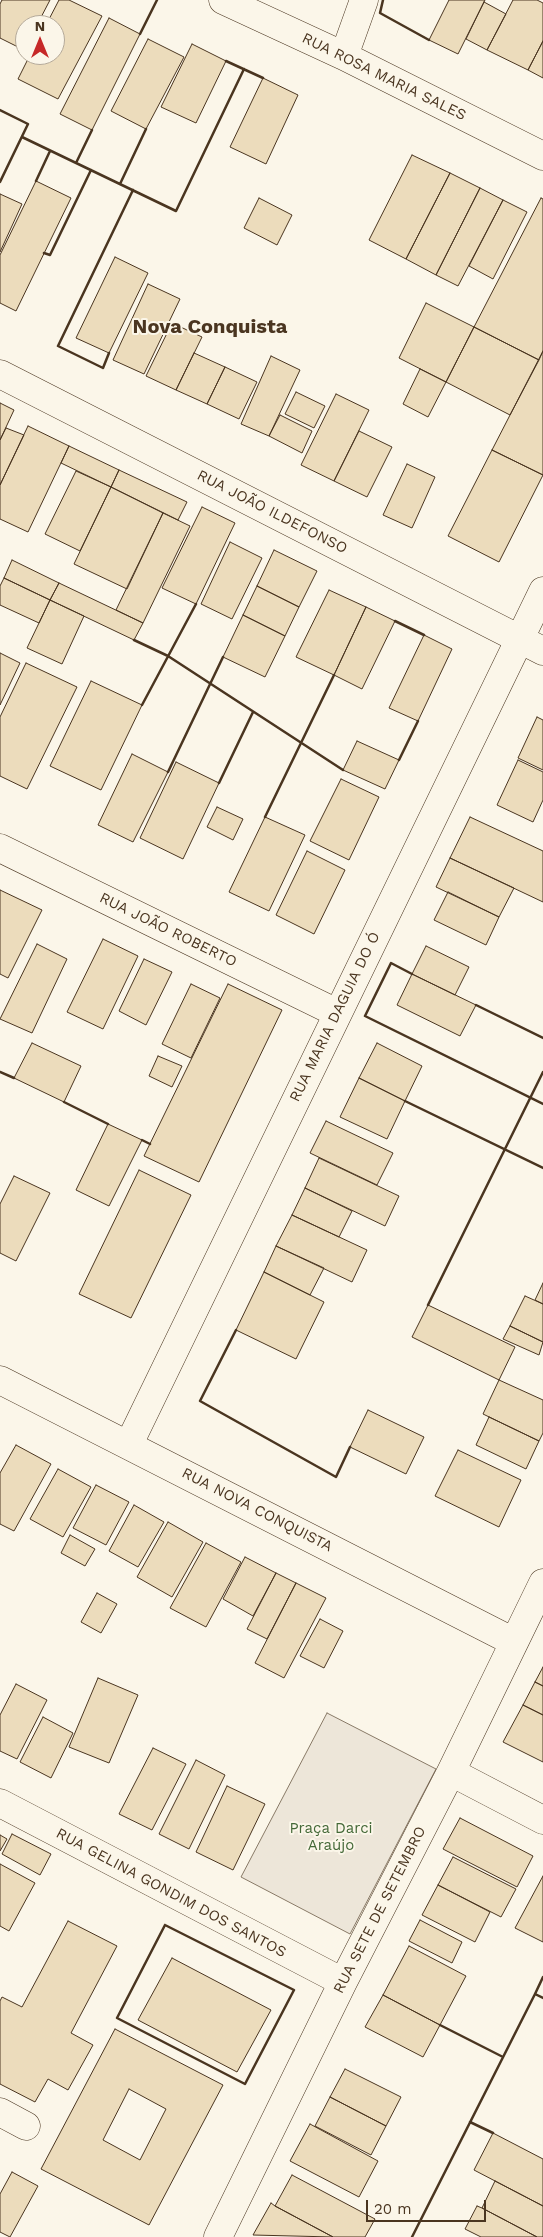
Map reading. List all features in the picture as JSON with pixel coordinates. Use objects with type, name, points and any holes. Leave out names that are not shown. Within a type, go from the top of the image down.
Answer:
[{"type":"street","name":"RUA ROSA MARIA SALES","points":[[223,0],[344,56],[543,156]]},
{"type":"street","points":[[344,56],[364,0]]},
{"type":"street","name":"RUA JOÃO ILDEFONSO","points":[[0,374],[531,645]]},
{"type":"street","name":"RUA MARIA DAGUIA DO Ó","points":[[128,1444],[337,1013],[531,645],[543,591]]},
{"type":"street","name":"RUA JOÃO ROBERTO","points":[[0,848],[337,1013]]},
{"type":"street","name":"RUA NOVA CONQUISTA","points":[[0,1380],[514,1642]]},
{"type":"street","name":"RUA SETE DE SETEMBRO","points":[[218,2237],[343,1982],[451,1772],[543,1582]]},
{"type":"street","points":[[451,1772],[543,1820]]},
{"type":"street","name":"RUA GELINA GONDIM DOS SANTOS","points":[[0,1804],[343,1982]]},
{"type":"street","points":[[0,2112],[26,2126]]},
{"type":"green space","name":"Praça Darci Araújo","points":[[327,1713],[436,1769],[350,1934],[241,1877]]},
{"type":"building","points":[[2,0],[50,0],[42,15],[15,15],[15,46],[0,38],[0,4]]},
{"type":"building","points":[[59,0],[69,0],[102,16],[58,99],[18,79],[25,65],[65,65],[65,15],[51,15]]},
{"type":"building","points":[[449,0],[485,0],[458,54],[429,40]]},
{"type":"building","points":[[513,0],[537,0],[543,3],[543,41],[528,70],[487,50]]},
{"type":"building","points":[[484,2],[506,14],[487,50],[466,39]]},
{"type":"building","points":[[109,18],[140,34],[92,130],[60,114]]},
{"type":"building","points":[[148,39],[184,57],[146,129],[111,111]]},
{"type":"building","points":[[543,41],[543,78],[528,70]]},
{"type":"building","points":[[192,44],[226,61],[196,123],[161,107]]},
{"type":"building","points":[[263,78],[298,95],[266,164],[230,147]]},
{"type":"building","points":[[412,155],[450,173],[406,259],[369,240]]},
{"type":"building","points":[[450,173],[480,188],[436,275],[406,259]]},
{"type":"building","points":[[36,181],[71,198],[16,311],[0,303],[0,255]]},
{"type":"building","points":[[480,188],[503,200],[458,286],[436,275]]},
{"type":"building","points":[[0,194],[22,204],[0,252]]},
{"type":"building","points":[[259,198],[292,215],[277,245],[244,228]]},
{"type":"building","points":[[541,198],[543,199],[543,351],[539,360],[474,327]]},
{"type":"building","points":[[503,200],[527,212],[493,279],[469,266]]},
{"type":"building","points":[[115,257],[148,273],[109,353],[76,338]]},
{"type":"building","points":[[148,284],[180,299],[144,374],[113,360]]},
{"type":"building","points":[[426,303],[474,327],[446,382],[399,358]]},
{"type":"building","points":[[172,323],[202,337],[176,390],[146,376]]},
{"type":"building","points":[[474,327],[539,360],[510,415],[446,382]]},
{"type":"building","points":[[543,351],[543,475],[492,450]]},
{"type":"building","points":[[194,353],[225,367],[207,404],[176,390]]},
{"type":"building","points":[[271,356],[300,370],[269,436],[241,424]]},
{"type":"building","points":[[225,367],[257,382],[239,419],[207,404]]},
{"type":"building","points":[[420,369],[446,382],[428,417],[403,404]]},
{"type":"building","points":[[296,392],[325,406],[314,428],[285,414]]},
{"type":"building","points":[[336,394],[369,410],[334,481],[301,465]]},
{"type":"building","points":[[0,403],[14,410],[0,440]]},
{"type":"building","points":[[280,415],[312,431],[302,453],[269,436]]},
{"type":"building","points":[[28,426],[69,446],[28,532],[0,519],[0,485]]},
{"type":"building","points":[[6,428],[24,435],[0,485],[0,440]]},
{"type":"building","points":[[359,431],[392,447],[367,497],[334,481]]},
{"type":"building","points":[[69,446],[119,470],[111,487],[61,463]]},
{"type":"building","points":[[492,450],[543,475],[499,562],[448,536]]},
{"type":"building","points":[[407,464],[435,477],[412,528],[383,515]]},
{"type":"building","points":[[119,470],[187,502],[178,520],[111,487]]},
{"type":"building","points":[[76,471],[111,487],[80,551],[45,534]]},
{"type":"building","points":[[111,487],[163,513],[127,589],[74,564]]},
{"type":"building","points":[[202,507],[235,523],[196,604],[162,588]]},
{"type":"building","points":[[163,513],[190,526],[143,623],[116,610]]},
{"type":"building","points":[[230,542],[262,558],[232,619],[201,604]]},
{"type":"building","points":[[274,550],[317,571],[299,607],[257,586]]},
{"type":"building","points":[[12,560],[59,583],[50,600],[4,578]]},
{"type":"building","points":[[4,578],[50,600],[39,623],[0,605],[0,586]]},
{"type":"building","points":[[59,583],[143,623],[134,640],[50,600]]},
{"type":"building","points":[[257,586],[299,607],[285,636],[243,615]]},
{"type":"building","points":[[329,590],[366,607],[334,675],[296,657]]},
{"type":"building","points":[[50,600],[84,616],[62,664],[27,648]]},
{"type":"building","points":[[366,607],[395,621],[362,689],[334,675]]},
{"type":"building","points":[[243,615],[285,636],[265,677],[223,657]]},
{"type":"building","points":[[424,635],[452,649],[418,721],[389,708]]},
{"type":"building","points":[[0,653],[20,663],[0,705]]},
{"type":"building","points":[[26,663],[77,687],[27,789],[0,776],[0,717]]},
{"type":"building","points":[[91,681],[142,705],[101,790],[50,766]]},
{"type":"building","points":[[537,717],[543,720],[543,770],[518,758]]},
{"type":"building","points":[[357,741],[399,760],[385,789],[343,770]]},
{"type":"building","points":[[132,754],[168,772],[133,842],[98,825]]},
{"type":"building","points":[[518,760],[543,772],[543,800],[533,822],[497,805]]},
{"type":"building","points":[[176,762],[219,783],[183,859],[140,838]]},
{"type":"building","points":[[341,779],[379,797],[349,860],[310,841]]},
{"type":"building","points":[[217,807],[243,819],[233,840],[207,827]]},
{"type":"building","points":[[265,817],[305,835],[269,911],[229,892]]},
{"type":"building","points":[[470,817],[543,851],[543,902],[450,858]]},
{"type":"building","points":[[307,851],[345,870],[314,934],[276,915]]},
{"type":"building","points":[[450,858],[514,888],[499,917],[436,887]]},
{"type":"building","points":[[0,890],[42,910],[8,978],[0,974]]},
{"type":"building","points":[[448,892],[499,917],[486,945],[434,920]]},
{"type":"building","points":[[103,939],[138,956],[103,1029],[67,1012]]},
{"type":"building","points":[[37,944],[67,959],[32,1033],[0,1019]]},
{"type":"building","points":[[426,946],[469,967],[455,995],[412,974]]},
{"type":"building","points":[[144,959],[172,972],[146,1025],[119,1011]]},
{"type":"building","points":[[412,974],[476,1005],[460,1036],[397,1005]]},
{"type":"building","points":[[191,984],[220,998],[191,1058],[162,1044]]},
{"type":"building","points":[[228,984],[282,1010],[199,1182],[144,1156]]},
{"type":"building","points":[[32,1043],[81,1066],[64,1102],[14,1078]]},
{"type":"building","points":[[377,1043],[422,1066],[405,1101],[359,1078]]},
{"type":"building","points":[[158,1056],[182,1066],[172,1087],[149,1076]]},
{"type":"building","points":[[359,1078],[405,1101],[387,1139],[340,1117]]},
{"type":"building","points":[[326,1121],[393,1153],[377,1185],[310,1153]]},
{"type":"building","points":[[108,1124],[142,1140],[109,1206],[76,1190]]},
{"type":"building","points":[[319,1158],[399,1196],[385,1226],[305,1188]]},
{"type":"building","points":[[139,1170],[191,1195],[131,1318],[79,1294]]},
{"type":"building","points":[[14,1176],[50,1193],[16,1261],[0,1253],[0,1204]]},
{"type":"building","points":[[305,1188],[352,1211],[339,1237],[292,1215]]},
{"type":"building","points":[[292,1215],[367,1250],[352,1282],[276,1246]]},
{"type":"building","points":[[276,1246],[324,1268],[310,1295],[264,1272]]},
{"type":"building","points":[[264,1272],[324,1302],[296,1359],[236,1330]]},
{"type":"building","points":[[543,1283],[543,1304],[535,1300]]},
{"type":"building","points":[[525,1296],[543,1304],[543,1342],[510,1326]]},
{"type":"building","points":[[428,1305],[515,1347],[499,1380],[412,1337]]},
{"type":"building","points":[[510,1326],[543,1342],[539,1355],[503,1339]]},
{"type":"building","points":[[499,1380],[543,1400],[543,1433],[539,1441],[483,1414]]},
{"type":"building","points":[[368,1410],[424,1437],[406,1474],[350,1447]]},
{"type":"building","points":[[489,1417],[539,1441],[526,1469],[476,1445]]},
{"type":"building","points":[[16,1445],[51,1464],[14,1531],[0,1524],[0,1473]]},
{"type":"building","points":[[458,1450],[521,1480],[499,1527],[435,1496]]},
{"type":"building","points":[[58,1469],[91,1487],[63,1537],[30,1519]]},
{"type":"building","points":[[96,1485],[129,1502],[106,1545],[73,1528]]},
{"type":"building","points":[[134,1505],[164,1522],[138,1567],[109,1551]]},
{"type":"building","points":[[168,1522],[203,1542],[172,1597],[137,1577]]},
{"type":"building","points":[[70,1535],[95,1549],[85,1566],[61,1553]]},
{"type":"building","points":[[206,1543],[241,1562],[206,1627],[170,1608]]},
{"type":"building","points":[[245,1557],[276,1573],[253,1616],[223,1599]]},
{"type":"building","points":[[276,1573],[296,1583],[267,1639],[247,1629]]},
{"type":"building","points":[[296,1583],[326,1598],[284,1678],[255,1663]]},
{"type":"building","points":[[97,1593],[117,1604],[101,1633],[81,1622]]},
{"type":"building","points":[[320,1619],[343,1631],[324,1668],[300,1656]]},
{"type":"building","points":[[543,1667],[543,1686],[535,1682]]},
{"type":"building","points":[[98,1678],[138,1695],[109,1763],[69,1747]]},
{"type":"building","points":[[535,1682],[543,1686],[543,1715],[523,1705]]},
{"type":"building","points":[[16,1684],[47,1700],[17,1759],[0,1751],[0,1715]]},
{"type":"building","points":[[523,1705],[543,1715],[543,1762],[503,1742]]},
{"type":"building","points":[[43,1717],[73,1733],[51,1778],[20,1762]]},
{"type":"building","points":[[153,1748],[186,1764],[152,1830],[119,1814]]},
{"type":"building","points":[[196,1760],[225,1775],[189,1849],[159,1834]]},
{"type":"building","points":[[227,1786],[265,1804],[233,1870],[196,1852]]},
{"type":"building","points":[[460,1818],[533,1856],[517,1887],[443,1849]]},
{"type":"building","points":[[12,1834],[51,1854],[40,1875],[2,1854]]},
{"type":"building","points":[[0,1835],[7,1839],[0,1851]]},
{"type":"building","points":[[453,1857],[516,1889],[501,1917],[438,1885]]},
{"type":"building","points":[[0,1864],[35,1883],[9,1931],[0,1926]]},
{"type":"building","points":[[543,1876],[543,1942],[515,1928]]},
{"type":"building","points":[[438,1885],[490,1912],[475,1942],[422,1915]]},
{"type":"building","points":[[420,1920],[462,1942],[452,1963],[409,1941]]},
{"type":"building","points":[[68,1921],[117,1946],[71,2033],[93,2045],[68,2090],[48,2079],[35,2102],[0,2084],[0,2001],[2,1997],[22,2007]]},
{"type":"building","points":[[409,1946],[466,1976],[440,2025],[383,1995]]},
{"type":"building","points":[[172,1958],[271,2010],[237,2072],[138,2020]]},
{"type":"building","points":[[383,1995],[440,2025],[423,2057],[365,2027]]},
{"type":"building","points":[[115,2029],[223,2085],[149,2225],[41,2169]],"holes":[[[129,2089],[166,2109],[140,2160],[103,2140]]]},
{"type":"building","points":[[345,2069],[401,2097],[386,2126],[330,2097]]},
{"type":"building","points":[[330,2097],[386,2126],[371,2155],[315,2126]]},
{"type":"building","points":[[310,2124],[378,2161],[359,2197],[290,2161]]},
{"type":"building","points":[[493,2133],[543,2159],[543,2206],[474,2170]]},
{"type":"building","points":[[12,2172],[38,2186],[10,2237],[0,2232],[0,2194]]},
{"type":"building","points":[[292,2175],[375,2219],[365,2237],[333,2237],[275,2206]]},
{"type":"building","points":[[495,2181],[543,2206],[543,2237],[537,2237],[482,2208]]},
{"type":"building","points":[[271,2203],[275,2206],[333,2237],[253,2235]]},
{"type":"building","points":[[477,2206],[537,2237],[481,2237],[465,2229]]},
{"type":"wall","points":[[140,34],[157,0]]},
{"type":"wall","points":[[383,0],[380,13],[429,40]]},
{"type":"wall","points":[[226,61],[263,78]]},
{"type":"wall","points":[[22,137],[176,211],[244,69]]},
{"type":"wall","points":[[0,110],[28,124],[0,182]]},
{"type":"wall","points":[[120,184],[146,129]]},
{"type":"wall","points":[[76,163],[92,130]]},
{"type":"wall","points":[[36,181],[50,151]]},
{"type":"wall","points":[[44,253],[50,255],[91,170]]},
{"type":"wall","points":[[109,353],[103,368],[58,346],[133,190]]},
{"type":"wall","points":[[142,705],[196,604]]},
{"type":"wall","points":[[395,621],[424,635]]},
{"type":"wall","points":[[134,640],[168,656],[343,770]]},
{"type":"wall","points":[[168,772],[223,657]]},
{"type":"wall","points":[[265,817],[334,675]]},
{"type":"wall","points":[[219,783],[253,712]]},
{"type":"wall","points":[[399,760],[418,721]]},
{"type":"wall","points":[[412,974],[391,963],[365,1016],[543,1104]]},
{"type":"wall","points":[[476,1005],[543,1038]]},
{"type":"wall","points":[[0,1072],[14,1078]]},
{"type":"wall","points":[[428,1305],[543,1072]]},
{"type":"wall","points":[[405,1101],[543,1168]]},
{"type":"wall","points":[[64,1102],[108,1124]]},
{"type":"wall","points":[[142,1140],[150,1144]]},
{"type":"wall","points":[[236,1330],[200,1401],[336,1477],[350,1447]]},
{"type":"wall","points":[[165,1925],[294,1990],[245,2084],[117,2018],[165,1925]]},
{"type":"wall","points":[[535,1994],[543,1977]]},
{"type":"wall","points":[[412,2237],[535,1994],[543,1998]]},
{"type":"wall","points":[[440,2025],[503,2057]]},
{"type":"wall","points":[[470,2122],[493,2133]]},
{"type":"district","name":"Nova Conquista","points":[[210,327]]}]
